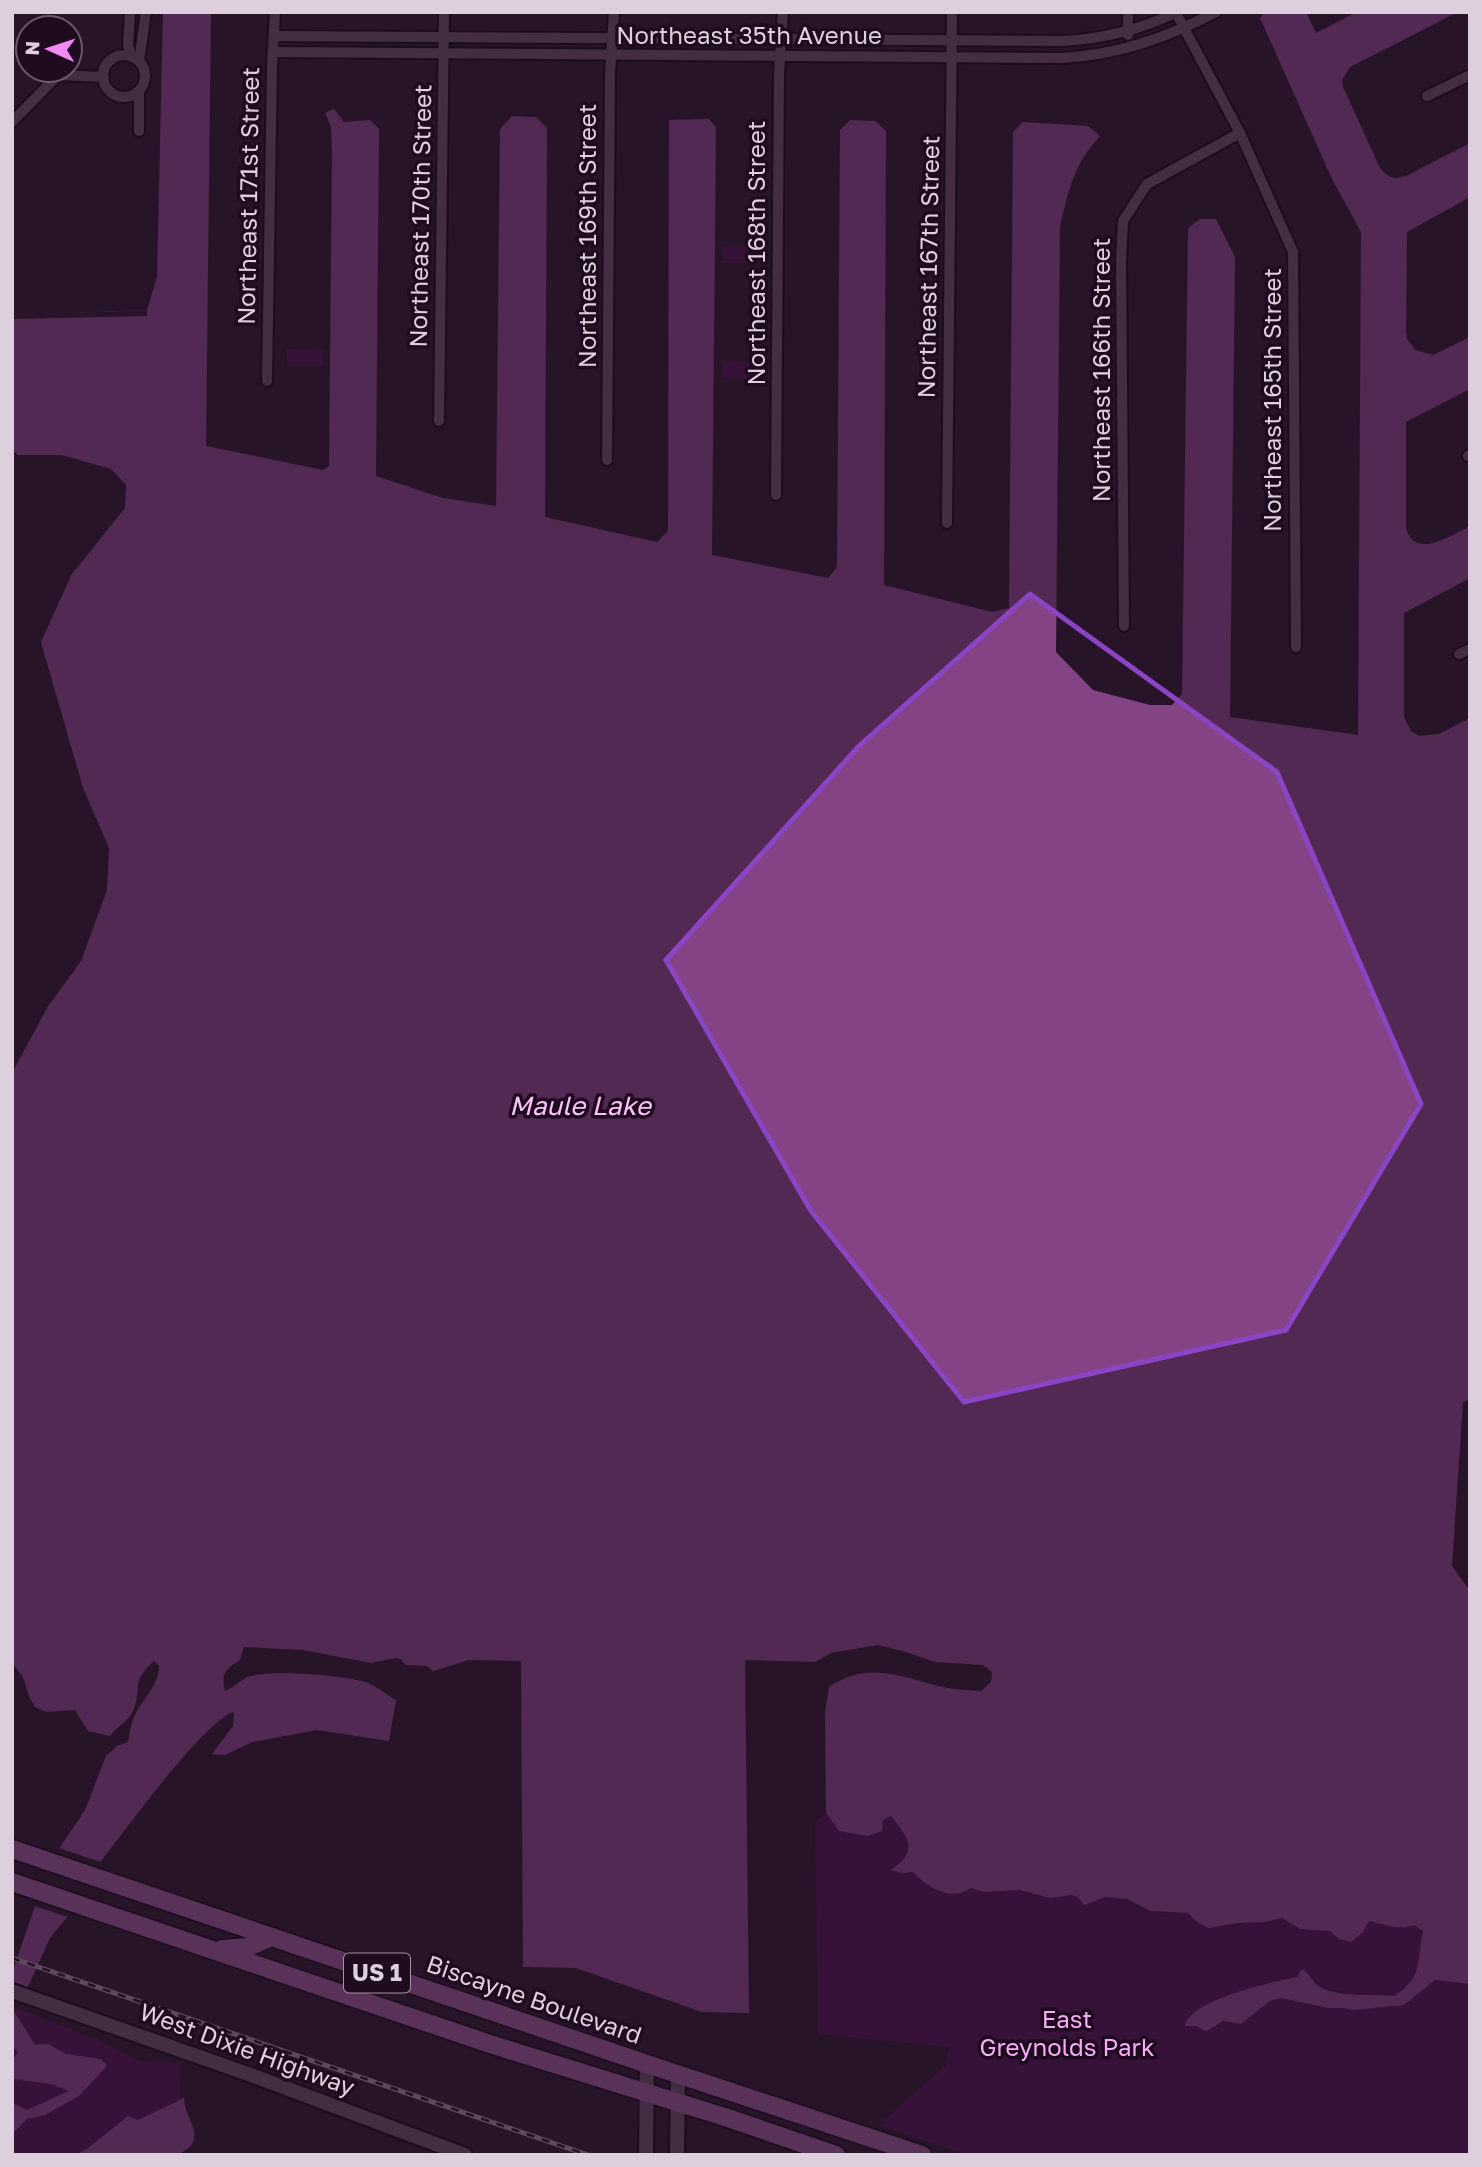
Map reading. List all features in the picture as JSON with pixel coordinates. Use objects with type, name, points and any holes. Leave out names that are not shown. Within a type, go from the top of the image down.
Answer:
[{"type":"main road","name":"Biscayne Boulevard","points":[[12,1849],[922,2155]]},
{"type":"main road","name":"US 1","points":[[12,1882],[490,2044],[836,2155]]},
{"type":"main road","points":[[208,1948],[248,1947],[272,1937]]},
{"type":"street","points":[[130,12],[128,45],[145,73],[143,86],[127,97],[114,94],[109,90],[104,77],[108,64],[119,56],[135,59]]},
{"type":"street","points":[[135,59],[146,12]]},
{"type":"street","name":"Northeast 171st Street","points":[[267,381],[275,12]]},
{"type":"street","name":"Northeast 170th Street","points":[[439,421],[444,12]]},
{"type":"street","name":"Northeast 169th Street","points":[[607,460],[611,56],[614,12]]},
{"type":"street","name":"Northeast 168th Street","points":[[776,495],[783,12]]},
{"type":"street","name":"Northeast 167th Street","points":[[947,523],[952,12]]},
{"type":"street","points":[[1128,12],[1127,32],[1131,48]]},
{"type":"street","name":"Northeast 35th Avenue","points":[[273,52],[1062,58],[1099,55],[1131,48],[1185,28],[1216,12]]},
{"type":"street","name":"Northeast 35th Avenue","points":[[274,36],[1062,41],[1127,32],[1176,13]]},
{"type":"street","name":"Northeast 165th Street","points":[[1176,13],[1240,133],[1293,252],[1296,647]]},
{"type":"street","points":[[12,122],[58,75],[104,77]]},
{"type":"street","points":[[1427,96],[1470,75]]},
{"type":"street","points":[[139,91],[139,131]]},
{"type":"street","name":"Northeast 166th Street","points":[[1124,626],[1121,275],[1124,221],[1147,184],[1240,133]]},
{"type":"street","name":"West Dixie Highway","points":[[12,1991],[251,2075],[465,2155]]},
{"type":"street","points":[[646,2155],[647,2064]]},
{"type":"street","points":[[677,2155],[678,2074]]},
{"type":"highlighted area","points":[[1030,594],[1277,772],[1421,1104],[1286,1330],[964,1402],[811,1211],[666,960],[859,746]]},
{"type":"green space","points":[[723,246],[759,246],[759,263],[723,263]]},
{"type":"green space","points":[[287,349],[323,350],[323,366],[287,366]]},
{"type":"green space","points":[[723,361],[758,362],[758,378],[723,378]]},
{"type":"green space","name":"East Greynolds Park","points":[[826,1813],[839,1831],[883,1820],[891,1815],[909,1844],[906,1856],[892,1870],[913,1872],[921,1881],[963,1894],[971,1888],[984,1892],[1020,1890],[1050,1898],[1071,1894],[1099,1901],[1114,1897],[1153,1912],[1188,1913],[1197,1922],[1226,1926],[1282,1918],[1300,1929],[1330,1931],[1339,1939],[1363,1932],[1369,1921],[1397,1927],[1414,1925],[1423,1931],[1415,1975],[1393,1996],[1352,1994],[1322,1988],[1307,1971],[1297,1977],[1265,1984],[1195,2026],[1207,2031],[1223,2021],[1241,2024],[1270,2001],[1281,1998],[1328,2008],[1354,2010],[1404,2005],[1435,1980],[1470,1984],[1470,2155],[966,2155],[879,2125],[945,2066],[949,2047],[818,2034],[815,1822]]},
{"type":"green space","points":[[12,2006],[98,2040],[140,2061],[180,2063],[181,2155],[12,2155]]},
{"type":"water","name":"Maule Lake","points":[[163,12],[211,12],[206,446],[323,470],[329,466],[332,155],[331,126],[325,113],[334,109],[344,122],[370,120],[379,129],[376,476],[443,498],[496,506],[500,129],[512,116],[536,117],[547,128],[545,517],[657,542],[668,531],[669,120],[709,119],[716,128],[712,555],[828,578],[837,567],[840,130],[850,120],[875,121],[886,131],[884,585],[992,612],[1009,608],[1013,132],[1023,122],[1088,126],[1100,136],[1078,167],[1060,226],[1056,652],[1093,690],[1150,705],[1172,705],[1182,694],[1188,228],[1200,219],[1216,219],[1235,257],[1230,717],[1358,735],[1361,232],[1332,179],[1260,18],[1264,12],[1306,12],[1316,33],[1357,12],[1458,12],[1350,67],[1342,80],[1380,168],[1389,176],[1406,176],[1470,143],[1470,197],[1407,232],[1407,339],[1415,350],[1433,355],[1470,337],[1470,389],[1406,422],[1406,529],[1411,538],[1426,544],[1444,539],[1470,526],[1470,578],[1404,613],[1404,717],[1411,731],[1419,736],[1439,734],[1470,718],[1470,1399],[1463,1402],[1452,1566],[1470,1591],[1470,1984],[1435,1980],[1404,2005],[1353,2010],[1328,2008],[1281,1998],[1270,2001],[1241,2024],[1223,2021],[1207,2031],[1195,2026],[1185,2026],[1190,2017],[1216,2000],[1297,1977],[1302,1969],[1319,1986],[1330,1991],[1394,1996],[1404,1989],[1415,1975],[1423,1931],[1414,1925],[1397,1927],[1369,1921],[1363,1932],[1351,1942],[1339,1939],[1330,1931],[1300,1929],[1282,1918],[1209,1928],[1188,1913],[1150,1911],[1127,1899],[1106,1897],[1084,1905],[1078,1897],[1071,1895],[1050,1898],[1020,1890],[984,1892],[971,1888],[956,1894],[932,1888],[913,1872],[891,1870],[905,1857],[908,1844],[903,1831],[891,1816],[883,1820],[882,1831],[867,1836],[839,1831],[826,1813],[825,1712],[829,1687],[858,1674],[872,1672],[899,1675],[948,1688],[981,1691],[991,1682],[992,1672],[983,1665],[935,1662],[878,1645],[831,1653],[815,1662],[745,1660],[749,2013],[702,2012],[576,1968],[523,1967],[521,1661],[469,1660],[433,1671],[427,1666],[405,1665],[401,1659],[395,1658],[371,1663],[303,1650],[244,1647],[240,1660],[225,1672],[225,1691],[248,1677],[272,1673],[326,1675],[368,1683],[396,1700],[389,1741],[317,1730],[252,1742],[225,1755],[212,1754],[233,1726],[234,1712],[221,1719],[186,1753],[104,1857],[91,1875],[77,1905],[50,1938],[29,1985],[12,1999],[12,1973],[50,1862],[85,1810],[106,1756],[117,1746],[128,1742],[134,1716],[154,1685],[159,1666],[154,1661],[146,1669],[139,1681],[133,1711],[110,1736],[88,1731],[75,1710],[46,1712],[35,1707],[23,1677],[12,1663],[12,1073],[47,1008],[81,961],[107,890],[109,848],[83,788],[41,642],[72,574],[125,508],[126,485],[111,469],[62,455],[18,455],[12,450],[12,315],[147,310],[157,277]]},
{"type":"water","points":[[12,2008],[35,2045],[48,2044],[66,2054],[101,2059],[107,2066],[79,2096],[45,2115],[27,2119],[12,2134],[12,2103],[27,2110],[69,2091],[51,2084],[12,2079],[12,2060],[18,2053],[12,2044]]},
{"type":"water","points":[[184,2098],[195,2136],[188,2149],[178,2155],[75,2155],[87,2149],[128,2116],[138,2120]]},
{"type":"pier","points":[[147,310],[147,316],[12,319],[12,315]]},
{"type":"pier","points":[[56,1847],[104,1863],[94,1877],[81,1906],[71,1918],[31,1905],[47,1860]]},
{"type":"railway","points":[[12,1958],[588,2155]]}]
